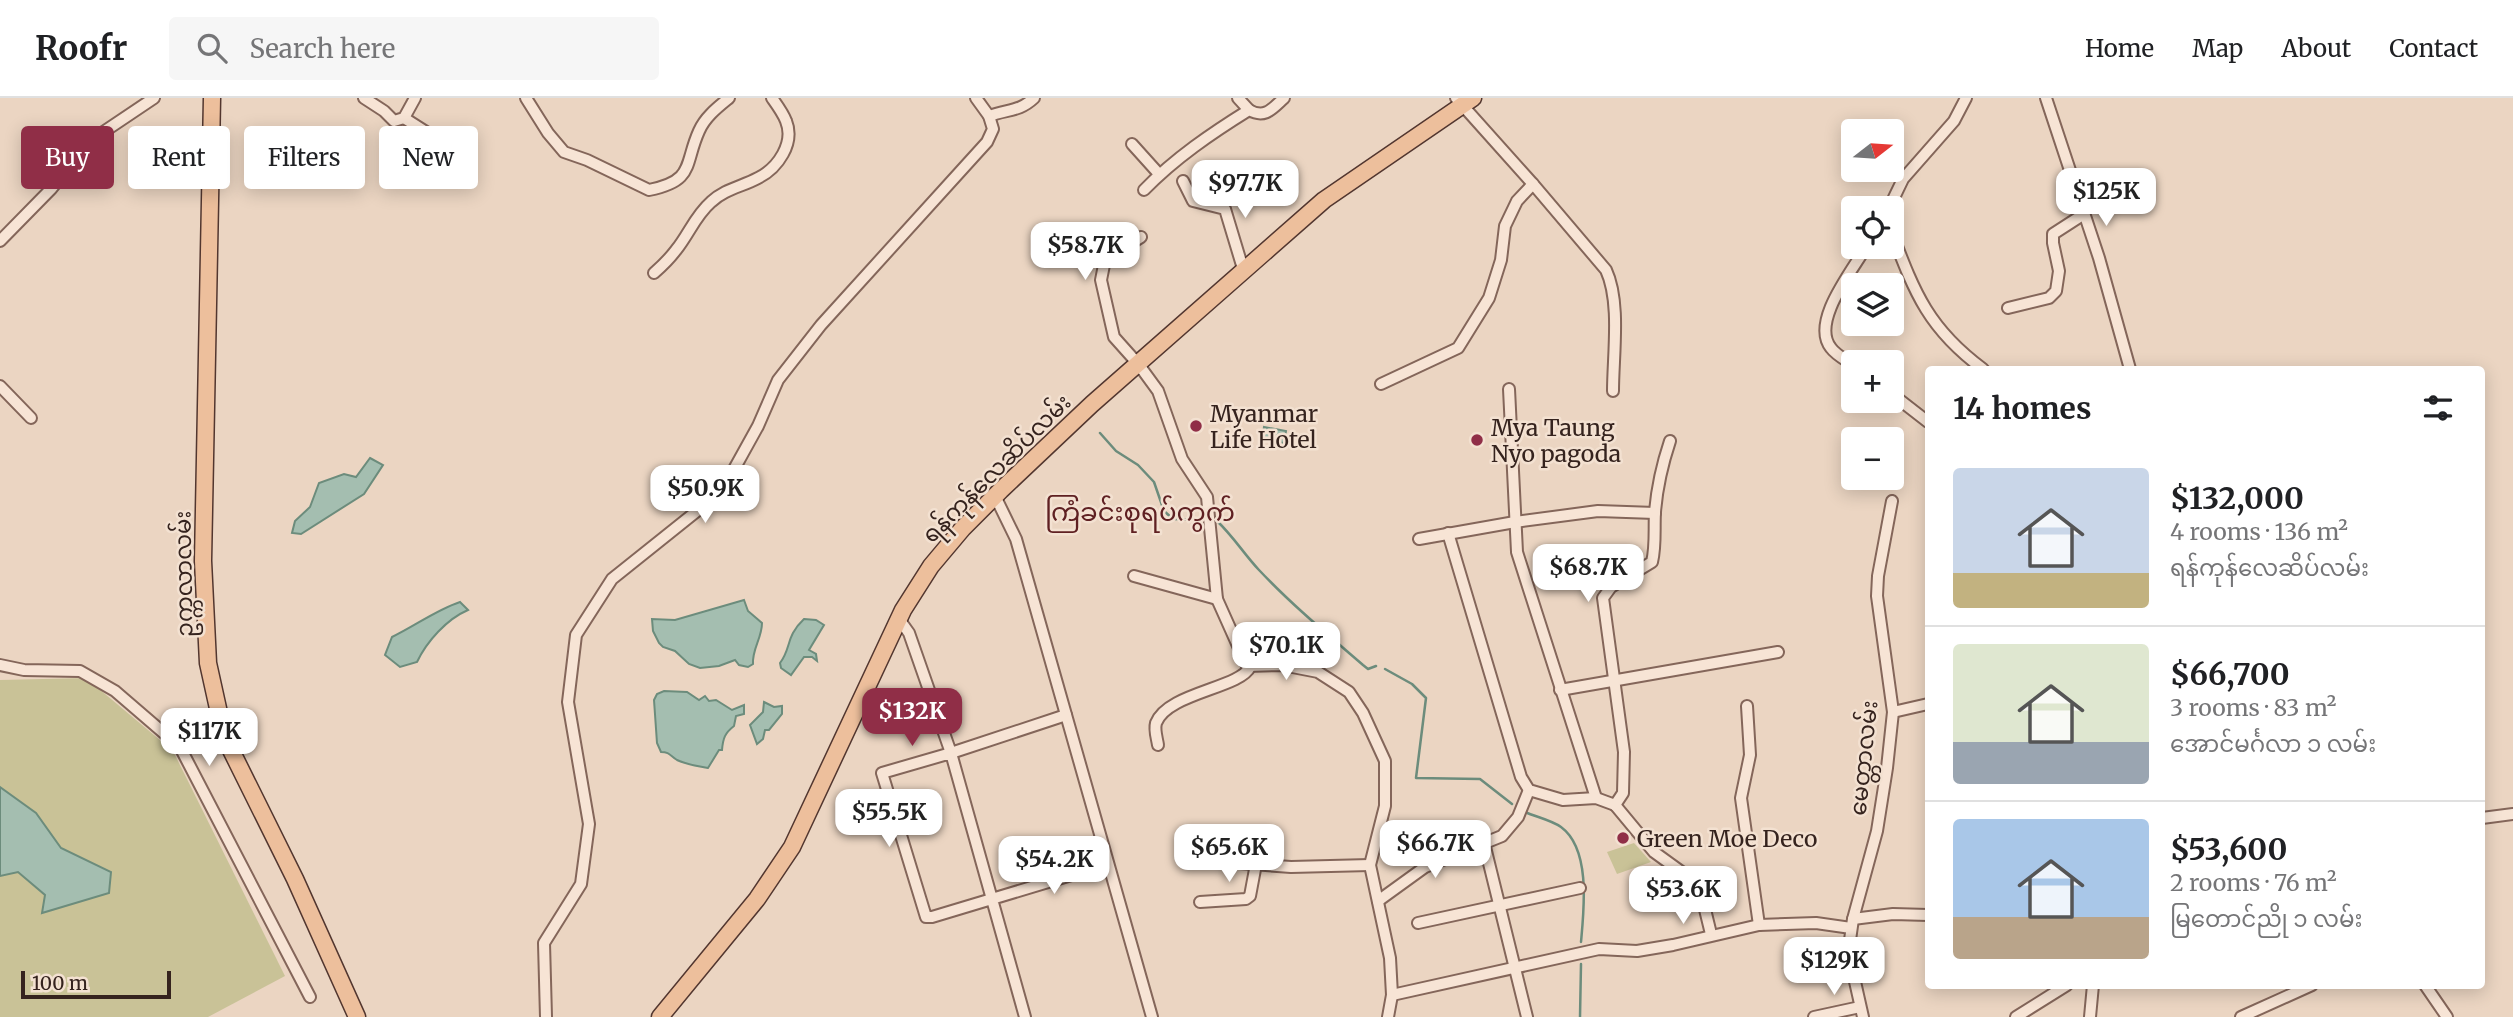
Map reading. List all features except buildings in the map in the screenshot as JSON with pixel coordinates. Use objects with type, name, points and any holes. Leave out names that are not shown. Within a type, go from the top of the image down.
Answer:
[{"type":"main road","name":"ဥက္ကလာလမ်း","points":[[212,98],[203,561],[208,663],[221,722],[231,750],[295,878],[357,1017]]},
{"type":"main road","name":"ရန်ကုန်လေဆိပ်လမ်း","points":[[660,1017],[757,899],[792,847],[899,619],[931,566],[995,496],[1092,404],[1324,200],[1464,100]]},
{"type":"street","points":[[0,241],[51,189],[89,141],[154,98]]},
{"type":"street","points":[[363,98],[394,121],[404,118],[415,98]]},
{"type":"street","points":[[526,98],[548,133],[564,152],[649,190],[676,181],[686,171],[699,128],[729,98]]},
{"type":"street","points":[[654,273],[676,250],[709,203],[724,191],[771,171],[781,158],[790,135],[786,120],[772,98]]},
{"type":"street","points":[[546,1017],[544,943],[581,884],[589,824],[568,702],[576,635],[612,579],[722,491],[758,426],[778,380],[821,325],[987,142],[993,129],[989,116],[976,98]]},
{"type":"street","points":[[989,116],[1023,109],[1034,98]]},
{"type":"street","points":[[1238,98],[1258,115],[1264,114],[1284,98]]},
{"type":"street","points":[[1895,196],[1903,179],[1954,121],[1966,98]]},
{"type":"street","points":[[2046,98],[2129,366]]},
{"type":"street","points":[[1464,100],[1606,270],[1612,284],[1612,391]]},
{"type":"street","points":[[1144,190],[1159,174],[1206,137],[1250,110]]},
{"type":"street","points":[[404,118],[417,126]]},
{"type":"street","points":[[1132,144],[1159,174]]},
{"type":"street","points":[[1183,181],[1193,201],[1224,209],[1244,272]]},
{"type":"street","points":[[1381,384],[1458,348],[1489,298],[1501,260],[1504,226],[1517,201],[1533,184]]},
{"type":"street","points":[[2008,308],[2049,298],[2056,291],[2059,271],[2053,234],[2084,214]]},
{"type":"street","points":[[1141,237],[1105,260],[1101,280],[1114,337],[1158,391],[1182,459],[1207,497],[1217,599],[1247,666],[1282,665],[1318,672],[1349,692],[1363,713],[1385,761],[1385,806],[1370,865],[1390,958],[1392,995],[1388,1017]]},
{"type":"street","points":[[1841,356],[1831,348],[1825,328],[1826,314],[1859,259]]},
{"type":"street","points":[[1902,259],[1913,289],[1933,321],[1958,351],[1979,366]]},
{"type":"street","points":[[0,386],[31,418]]},
{"type":"street","points":[[1509,389],[1517,552],[1597,798]]},
{"type":"street","points":[[1904,403],[1925,420]]},
{"type":"street","points":[[1615,805],[1623,793],[1624,752],[1604,598],[1611,587],[1652,562],[1659,475],[1670,441]]},
{"type":"street","points":[[995,496],[1016,539],[1152,1017]]},
{"type":"street","name":"မေတ္တာလမ်း","points":[[1861,1012],[1849,955],[1852,923],[1877,831],[1893,712],[1877,596],[1878,576],[1892,501]]},
{"type":"street","points":[[1419,539],[1598,511],[1655,513]]},
{"type":"street","points":[[1378,901],[1425,867],[1502,836],[1518,817],[1528,790],[1521,776],[1448,533]]},
{"type":"street","points":[[1134,576],[1217,599]]},
{"type":"street","points":[[899,619],[909,634],[951,753],[1025,1017]]},
{"type":"street","points":[[1560,690],[1778,652]]},
{"type":"street","points":[[0,665],[24,670],[80,671],[115,691],[180,747],[310,997]]},
{"type":"street","points":[[1158,745],[1155,728],[1162,714],[1193,695],[1244,675],[1250,667]]},
{"type":"street","points":[[1893,712],[1925,705]]},
{"type":"street","points":[[1747,706],[1750,755],[1741,798],[1759,925]]},
{"type":"street","points":[[1066,715],[882,773],[926,917],[1108,864]]},
{"type":"street","points":[[1528,790],[1563,800],[1597,798],[1615,805],[1654,852],[1694,881],[1701,893],[1711,934]]},
{"type":"street","points":[[2485,818],[2513,814]]},
{"type":"street","points":[[1485,843],[1527,1017]]},
{"type":"street","points":[[1199,860],[1291,867],[1370,865]]},
{"type":"street","points":[[1199,902],[1246,899],[1250,896],[1256,864]]},
{"type":"street","points":[[1419,923],[1580,888]]},
{"type":"street","points":[[1392,995],[1600,949],[1637,951],[1759,925],[1852,923],[1892,914],[1925,915]]},
{"type":"street","points":[[2016,1017],[2061,989]]},
{"type":"street","points":[[2090,1017],[2093,989]]},
{"type":"street","points":[[2241,1017],[2303,989]]},
{"type":"street","points":[[2428,989],[2447,1017]]},
{"type":"street","points":[[1814,1017],[1861,1012]]},
{"type":"shaded area","points":[[1264,427],[1286,431],[1284,443],[1262,440]]},
{"type":"shaded area","points":[[370,458],[383,465],[364,494],[301,534],[292,533],[295,521],[310,507],[319,483],[344,474],[356,477]]},
{"type":"shaded area","points":[[744,600],[748,611],[762,623],[753,664],[748,667],[739,665],[735,660],[719,666],[700,668],[689,664],[675,651],[663,647],[653,631],[652,619],[675,620]]},
{"type":"shaded area","points":[[460,602],[468,610],[438,632],[417,662],[400,667],[385,655],[392,637]]},
{"type":"shaded area","points":[[804,619],[816,620],[824,625],[809,650],[816,654],[817,661],[812,657],[804,657],[791,675],[781,668],[780,663],[794,631]]},
{"type":"shaded area","points":[[86,678],[173,751],[285,976],[208,1017],[0,1017],[0,680]]},
{"type":"shaded area","points":[[664,691],[687,692],[699,700],[705,696],[709,701],[716,700],[732,710],[744,705],[744,714],[736,716],[734,726],[725,736],[722,750],[719,750],[708,768],[685,763],[661,752],[657,743],[654,700],[657,694]]},
{"type":"shaded area","points":[[764,702],[774,707],[782,706],[782,714],[769,730],[765,730],[763,739],[757,744],[750,725],[763,712]]},
{"type":"shaded area","points":[[0,787],[36,813],[61,848],[111,872],[109,893],[42,913],[45,895],[18,872],[0,876]]},
{"type":"shaded area","points":[[1634,843],[1651,862],[1617,874],[1607,852]]},
{"type":"waterway","points":[[1100,433],[1116,451],[1138,465],[1154,482],[1164,511],[1173,519],[1203,520]]},
{"type":"waterway","points":[[1217,521],[1259,570],[1296,607],[1368,669],[1376,666]]},
{"type":"waterway","points":[[1385,669],[1412,684],[1426,698],[1416,778],[1480,779],[1512,804]]},
{"type":"waterway","points":[[1525,812],[1561,827],[1571,837],[1577,850],[1584,897],[1581,942]]},
{"type":"waterway","points":[[1580,1017],[1581,964]]},
{"type":"place","name":"Myanmar Life Hotel","points":[[1196,426]]},
{"type":"place","name":"Mya Taung Nyo pagoda","points":[[1477,440]]},
{"type":"place","name":"Green Moe Deco","points":[[1623,838]]},
{"type":"district","name":"ကြံခင်းစုရပ်ကွက်","points":[[1140,511]]}]
